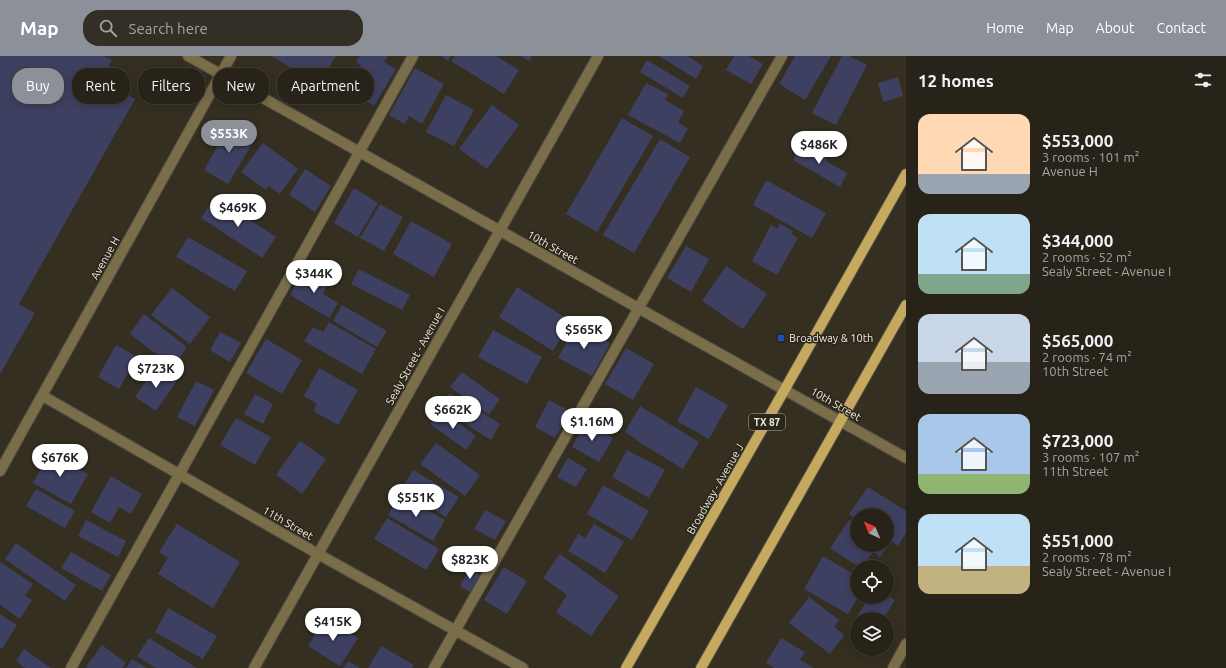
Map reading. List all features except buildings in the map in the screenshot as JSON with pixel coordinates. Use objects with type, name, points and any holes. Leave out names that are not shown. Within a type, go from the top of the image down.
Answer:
[{"type":"main road","name":"Broadway - Avenue J","points":[[626,668],[906,174]]},
{"type":"main road","points":[[702,668],[906,305]]},
{"type":"street","name":"10th Street","points":[[188,56],[213,70]]},
{"type":"street","name":"Avenue H","points":[[224,68],[231,56]]},
{"type":"street","points":[[71,668],[178,474],[413,56]]},
{"type":"street","name":"Sealy Street - Avenue I","points":[[254,668],[598,56]]},
{"type":"street","points":[[434,668],[782,56]]},
{"type":"street","name":"Avenue H","points":[[0,471],[213,88]]},
{"type":"street","name":"10th Street","points":[[269,101],[906,458]]},
{"type":"street","name":"11th Street","points":[[43,396],[318,554],[523,668]]},
{"type":"street","points":[[892,668],[906,644]]},
{"type":"place","name":"Broadway & 10th","points":[[781,338]]}]
